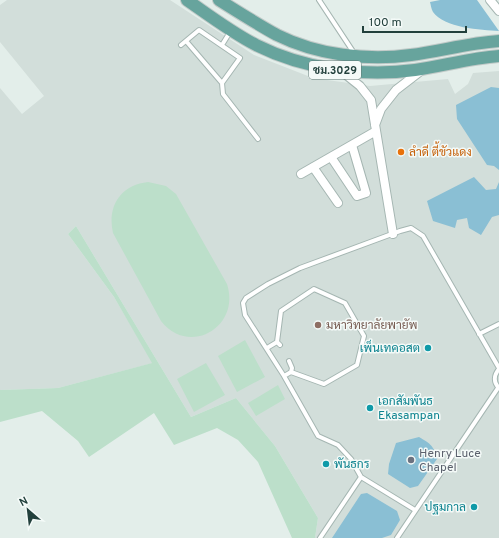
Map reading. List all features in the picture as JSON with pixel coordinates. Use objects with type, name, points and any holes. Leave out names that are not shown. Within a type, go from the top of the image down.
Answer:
[{"type":"main road","name":"ชม.3029","points":[[187,0],[231,31],[256,45],[298,62],[340,70],[392,72],[499,56]]},
{"type":"main road","name":"ชม.3029","points":[[219,0],[278,35],[311,49],[336,54],[386,57],[409,56],[462,46],[499,42]]},
{"type":"street","points":[[490,0],[499,11]]},
{"type":"street","points":[[301,174],[352,145],[375,128],[381,109],[396,90],[425,68]]},
{"type":"street","points":[[340,70],[360,86],[371,100],[393,234]]},
{"type":"street","points":[[331,157],[357,196],[366,193],[352,145]]},
{"type":"street","points":[[313,167],[338,203]]},
{"type":"lane","points":[[319,0],[356,56]]},
{"type":"lane","points":[[180,45],[199,30],[240,58],[222,83]]},
{"type":"lane","points":[[222,45],[231,31]]},
{"type":"lane","points":[[186,41],[222,83],[223,94],[258,139]]},
{"type":"lane","points":[[397,538],[498,388],[494,378],[499,368],[424,236],[411,228],[300,268],[268,284],[246,298],[243,303],[245,315],[284,376],[318,436],[338,445],[351,458],[361,477],[415,510]]},
{"type":"lane","points":[[266,348],[278,344],[281,311],[314,289],[345,303],[364,336],[357,365],[324,384],[291,372],[284,376]]},
{"type":"lane","points":[[479,334],[499,324]]},
{"type":"lane","points":[[289,361],[292,368],[291,372]]},
{"type":"lane","points":[[320,538],[361,477]]},
{"type":"shaded area","points":[[7,0],[170,0],[254,55],[313,78],[370,86],[448,79],[455,94],[468,84],[473,73],[499,71],[499,538],[315,538],[318,518],[275,446],[236,398],[191,417],[76,226],[68,234],[114,297],[153,363],[58,388],[0,390],[0,88],[22,114],[44,96],[0,42],[0,5]]},
{"type":"green space","points":[[148,182],[166,186],[176,194],[227,284],[229,299],[227,313],[220,324],[210,332],[198,336],[185,336],[172,332],[161,321],[113,233],[112,214],[118,199],[130,188],[138,184]]},
{"type":"green space","points":[[76,226],[191,417],[236,398],[275,446],[318,518],[315,538],[292,538],[258,462],[238,440],[217,428],[174,445],[154,413],[89,457],[78,441],[42,411],[0,422],[0,390],[58,388],[152,363],[114,297],[68,234]]},
{"type":"green space","points":[[245,340],[265,377],[237,392],[218,356]]},
{"type":"green space","points":[[206,363],[225,395],[194,412],[177,379]]},
{"type":"green space","points":[[278,385],[285,399],[256,416],[248,403]]},
{"type":"water","points":[[440,0],[477,0],[499,31],[463,27],[445,22],[433,12],[431,8],[430,2]]},
{"type":"water","points":[[491,87],[499,88],[499,170],[494,166],[487,165],[457,119],[456,105]]},
{"type":"water","points":[[474,177],[486,190],[496,189],[499,182],[499,215],[492,217],[481,235],[469,228],[467,218],[457,220],[455,228],[433,221],[427,201]]},
{"type":"water","points":[[419,437],[431,446],[435,451],[437,459],[418,486],[410,488],[388,474],[389,464],[396,443]]},
{"type":"water","points":[[367,493],[397,511],[400,520],[391,535],[382,538],[332,538],[361,494]]},
{"type":"place","name":"ลำดี ตี้ขัวแดง","points":[[401,152]]},
{"type":"place","name":"มหาวิทยาลัยพายัพ","points":[[318,325]]},
{"type":"place","name":"เพ็นเทคอสต","points":[[428,348]]},
{"type":"place","name":"เอกสัมพันธ Ekasampan","points":[[370,408]]},
{"type":"place","name":"Henry Luce Chapel","points":[[411,460]]},
{"type":"place","name":"พันธกร","points":[[326,464]]},
{"type":"place","name":"ปฐมกาล","points":[[474,507]]}]
